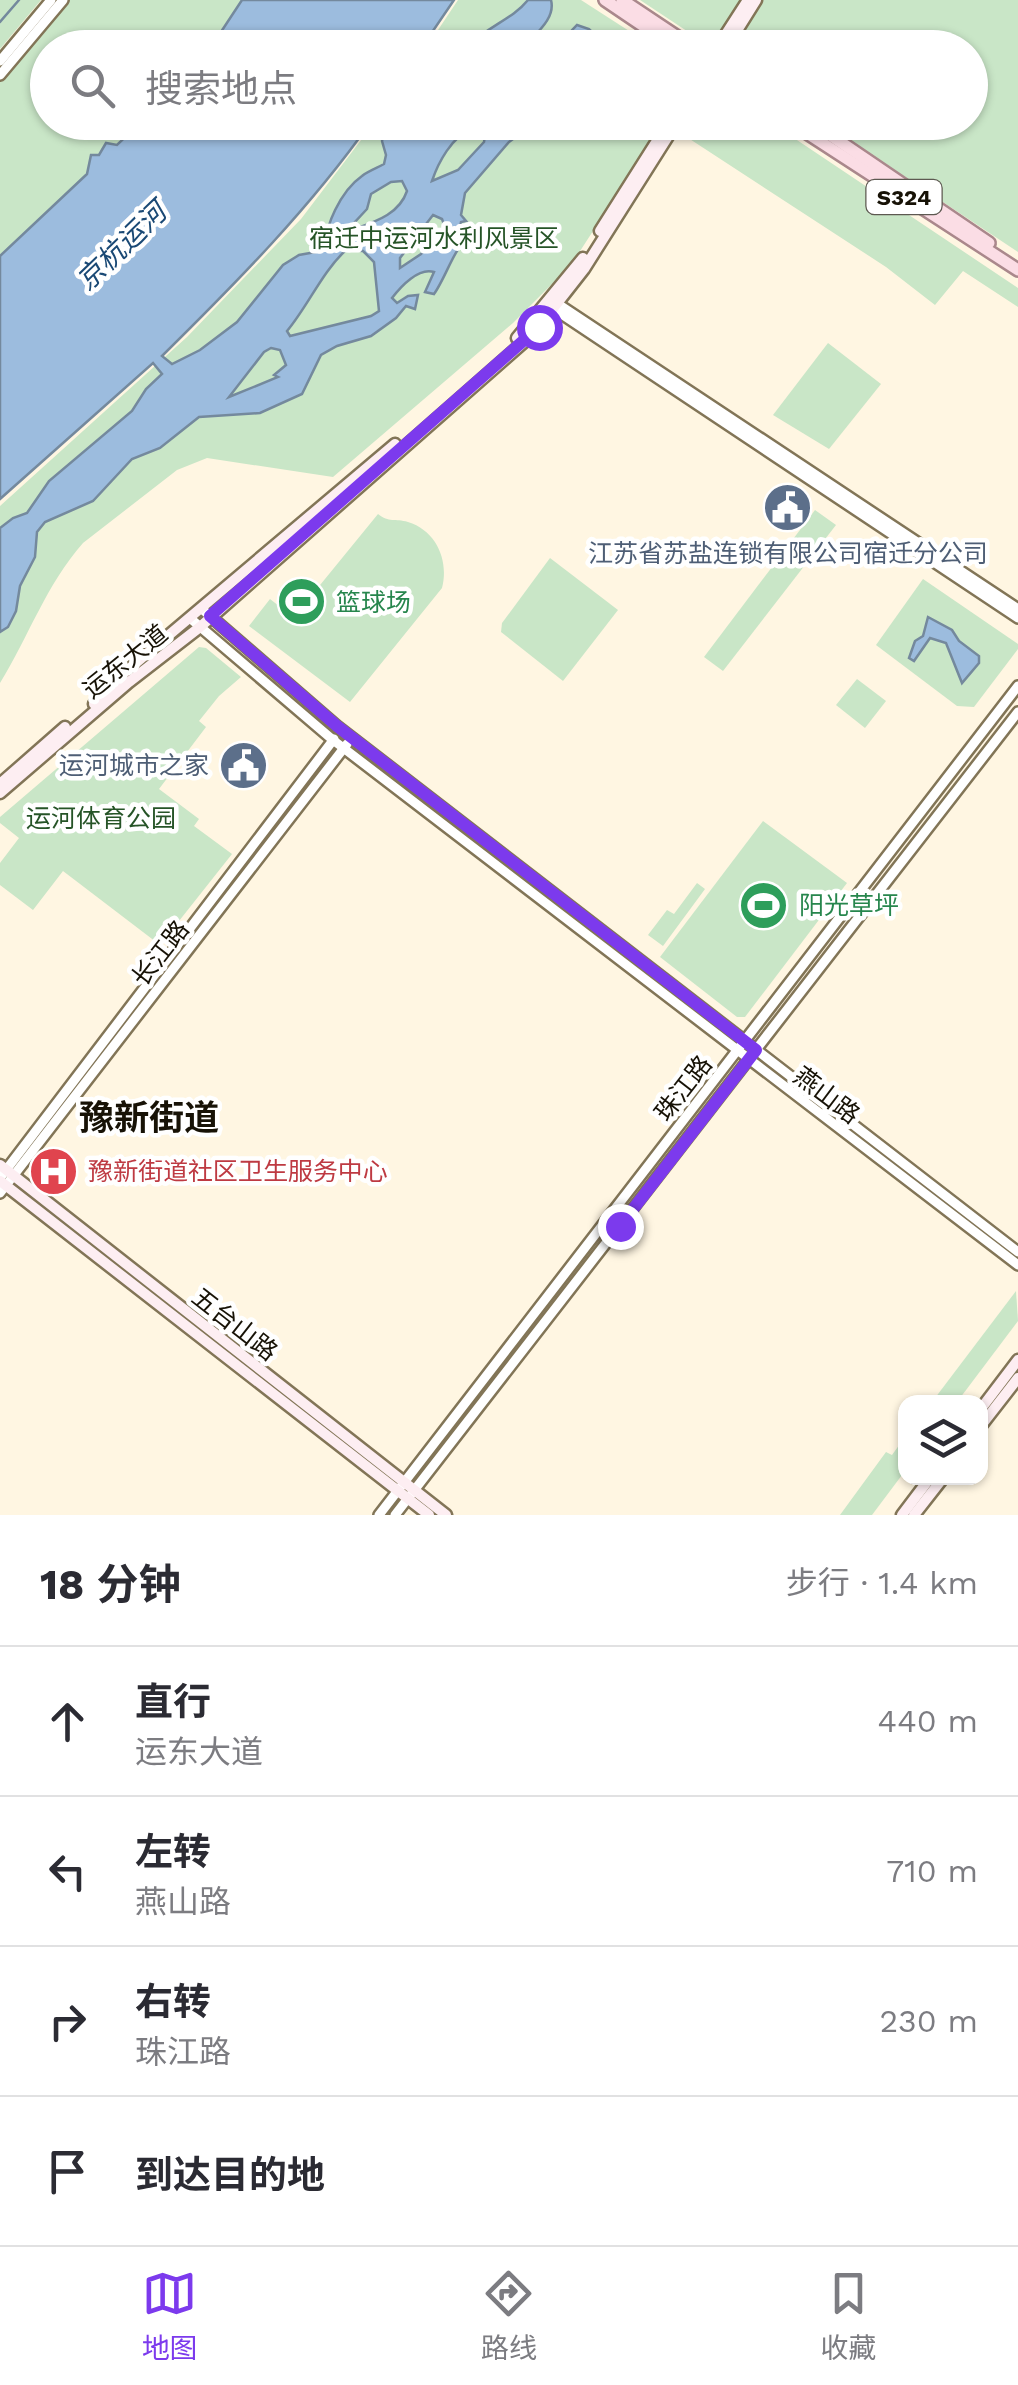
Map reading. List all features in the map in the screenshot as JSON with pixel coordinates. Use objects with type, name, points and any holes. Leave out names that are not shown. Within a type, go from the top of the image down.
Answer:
[{"type":"main road","points":[[605,0],[649,30]]},
{"type":"main road","points":[[622,0],[667,30]]},
{"type":"main road","points":[[729,30],[748,0]]},
{"type":"main road","points":[[737,30],[756,0]]},
{"type":"main road","name":"运东大道","points":[[0,793],[532,324],[578,265],[658,140]]},
{"type":"main road","name":"运东大道","points":[[206,613],[533,334],[584,269],[666,140]]},
{"type":"main road","name":"S324","points":[[818,140],[1018,270]]},
{"type":"main road","name":"S324","points":[[838,140],[1018,262]]},
{"type":"main road","name":"运东大道","points":[[0,784],[196,623]]},
{"type":"main road","name":"五台山路","points":[[4,1178],[411,1494],[446,1515]]},
{"type":"main road","points":[[988,1399],[1018,1360]]},
{"type":"main road","points":[[988,1417],[1018,1378]]},
{"type":"main road","points":[[902,1515],[925,1485]]},
{"type":"main road","points":[[914,1515],[938,1485]]},
{"type":"main road","name":"五台山路","points":[[411,1494],[429,1515]]},
{"type":"street","points":[[0,61],[51,0]]},
{"type":"street","points":[[38,30],[63,0]]},
{"type":"street","points":[[0,75],[30,39]]},
{"type":"street","points":[[556,306],[1018,609]]},
{"type":"street","points":[[556,306],[1018,618]]},
{"type":"street","name":"燕山路","points":[[206,613],[352,738],[1018,1252]]},
{"type":"street","name":"燕山路","points":[[196,623],[333,740],[1018,1265]]},
{"type":"street","name":"珠江路","points":[[379,1515],[1018,686]]},
{"type":"street","name":"珠江路","points":[[395,1515],[1018,712]]},
{"type":"street","name":"长江路","points":[[4,1178],[342,730]]},
{"type":"street","name":"长江路","points":[[4,1178],[352,738]]},
{"type":"green space","points":[[0,0],[41,0],[0,49]]},
{"type":"green space","points":[[67,0],[242,0],[222,30],[42,30]]},
{"type":"green space","points":[[458,0],[581,0],[628,30],[438,30]]},
{"type":"green space","points":[[640,0],[1018,0],[1018,252],[850,140],[988,140],[988,30],[685,30]]},
{"type":"green space","points":[[30,44],[30,140],[122,140],[99,156],[94,155],[87,174],[0,256],[0,79]]},
{"type":"green space","name":"宿迁中运河水利风景区","points":[[361,140],[652,140],[571,265],[513,323],[333,477],[207,458],[177,470],[83,543],[48,593],[0,683],[0,506],[187,337],[301,219]]},
{"type":"green space","points":[[691,140],[797,140],[1018,288],[1018,307],[963,271],[935,305],[886,267]]},
{"type":"green space","points":[[828,343],[881,384],[829,449],[773,415]]},
{"type":"green space","points":[[815,510],[836,525],[723,671],[704,657]]},
{"type":"green space","points":[[378,514],[427,532],[442,558],[444,578],[442,588],[350,702],[249,626],[270,599],[284,610],[305,583],[316,590]]},
{"type":"green space","points":[[550,558],[618,610],[563,681],[501,632],[502,623]]},
{"type":"green space","points":[[923,579],[1018,644],[974,707],[957,706],[876,645]]},
{"type":"green space","name":"运河体育公园","points":[[199,647],[206,648],[241,677],[199,721],[206,727],[159,789],[199,819],[194,826],[232,854],[160,945],[63,871],[33,910],[0,885],[0,863],[19,838],[0,823],[0,817]]},
{"type":"green space","points":[[857,679],[886,701],[865,728],[836,705]]},
{"type":"green space","points":[[763,821],[847,883],[745,1017],[737,1017],[660,957]]},
{"type":"green space","points":[[697,883],[705,889],[663,946],[648,935],[667,910],[674,914]]},
{"type":"green space","points":[[1016,1291],[1018,1321],[962,1395],[937,1395]]},
{"type":"green space","points":[[898,1447],[898,1480],[872,1515],[840,1515],[886,1452],[892,1455]]},
{"type":"water","points":[[242,0],[454,0],[434,30],[222,30]]},
{"type":"water","points":[[528,0],[551,0],[550,14],[540,30],[488,30]]},
{"type":"water","name":"京杭运河","points":[[357,140],[245,273],[162,356],[172,364],[200,350],[237,322],[283,265],[299,255],[327,250],[328,231],[341,200],[362,176],[384,164],[382,140],[456,140],[432,181],[458,170],[484,140],[512,140],[465,193],[461,215],[466,221],[461,222],[457,243],[460,247],[434,294],[425,292],[434,272],[422,272],[392,298],[397,303],[418,295],[415,309],[406,306],[371,336],[321,355],[302,394],[260,413],[199,417],[160,448],[132,459],[93,501],[45,522],[37,532],[35,557],[20,586],[16,611],[8,627],[0,632],[0,528],[27,513],[49,481],[132,411],[162,374],[153,363],[0,499],[0,256],[87,174],[91,155],[99,155],[106,143]],"holes":[[[402,181],[407,191],[398,206],[352,230],[367,209],[371,194],[391,182]],[[433,215],[442,219],[445,227],[421,254],[400,268],[400,258]],[[346,250],[363,251],[374,262],[379,311],[290,336],[287,331]],[[271,348],[280,350],[286,365],[274,375],[278,377],[229,397]]]},
{"type":"water","points":[[928,617],[952,630],[959,641],[979,656],[979,663],[962,683],[946,643],[930,638],[914,661],[909,658],[915,641],[923,636]]},
{"type":"waterway","points":[[0,22],[19,0]]},
{"type":"place","name":"江苏省苏盐连锁有限公司宿迁分公司","points":[[788,507]]},
{"type":"place","name":"篮球场","points":[[301,602]]},
{"type":"place","name":"运河城市之家","points":[[244,765]]},
{"type":"place","name":"阳光草坪","points":[[764,905]]},
{"type":"place","name":"豫新街道社区卫生服务中心","points":[[53,1171]]},
{"type":"district","name":"豫新街道","points":[[149,1118]]},
{"type":"route","points":[[539,327],[210,616],[337,726],[756,1050],[620,1226]]}]
